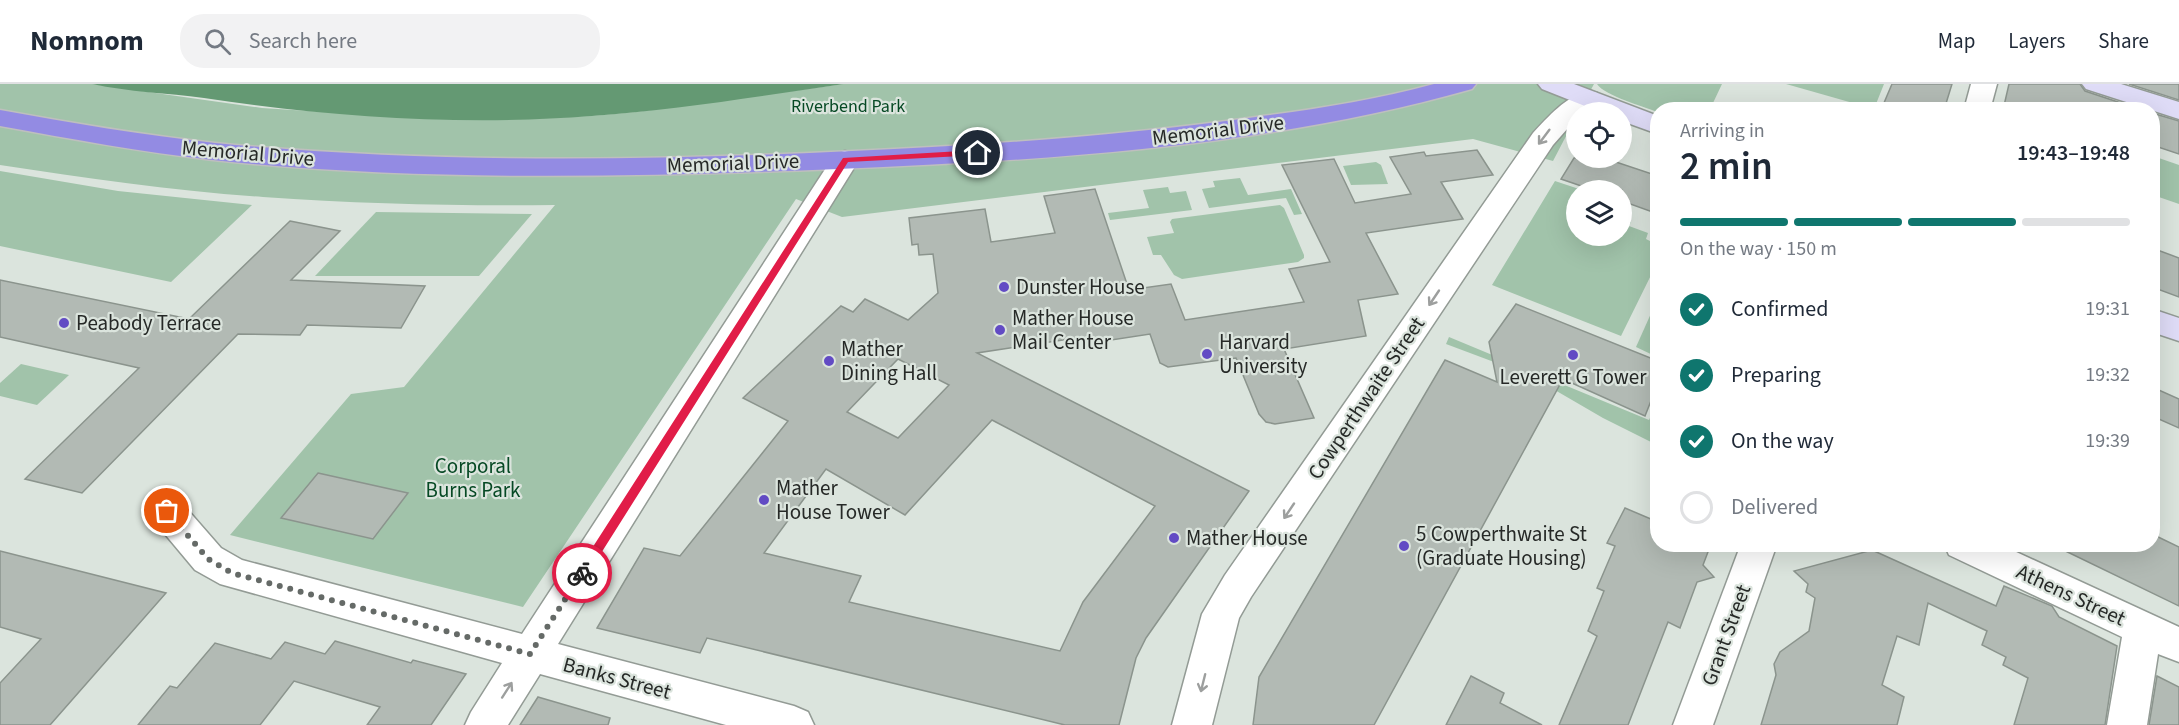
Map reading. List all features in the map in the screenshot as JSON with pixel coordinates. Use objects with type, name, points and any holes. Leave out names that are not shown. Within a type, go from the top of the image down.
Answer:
[{"type":"highway","name":"Memorial Drive","points":[[0,118],[85,134],[178,147],[315,159],[537,165],[688,164],[845,160],[1032,149],[1201,133],[1365,109],[1463,84]]},
{"type":"street","points":[[1551,84],[1650,123]]},
{"type":"street","points":[[1979,102],[1984,84]]},
{"type":"street","points":[[2095,84],[2151,102]]},
{"type":"street","name":"Cowperthwaite Street","points":[[1192,725],[1218,626],[1232,594],[1542,139],[1564,115],[1588,99]]},
{"type":"street","points":[[2160,105],[2179,111]]},
{"type":"street","points":[[484,725],[845,160]]},
{"type":"street","points":[[2160,323],[2179,330]]},
{"type":"street","name":"Banks Street","points":[[167,511],[208,559],[232,573],[794,725]]},
{"type":"street","name":"Grant Street","points":[[1693,725],[1756,552]]},
{"type":"street","name":"Athens Street","points":[[1979,552],[2179,645]]},
{"type":"street","points":[[2127,725],[2143,628]]},
{"type":"green space","points":[[0,84],[92,84],[262,108],[433,119],[493,120],[636,112],[844,84],[1594,84],[1584,102],[1566,102],[1566,136],[1553,161],[1473,139],[842,217],[796,199],[523,607],[230,535],[351,394],[404,387],[555,205],[409,204],[263,197],[164,188],[0,165]]},
{"type":"green space","points":[[1597,84],[1722,84],[1713,102],[1650,102],[1650,109],[1608,93]]},
{"type":"green space","points":[[1786,84],[1884,84],[1877,102],[1849,102]]},
{"type":"green space","points":[[2160,158],[2179,165],[2179,204],[2160,197]]},
{"type":"green space","points":[[1376,162],[1381,165],[1388,184],[1351,185],[1343,166]]},
{"type":"green space","points":[[0,171],[118,191],[252,205],[171,282],[0,246]]},
{"type":"green space","points":[[1240,178],[1248,195],[1291,189],[1302,214],[1294,215],[1286,198],[1209,208],[1202,189],[1215,187],[1213,181]]},
{"type":"green space","points":[[1555,181],[1566,185],[1566,246],[1632,246],[1632,227],[1648,233],[1646,239],[1650,241],[1650,277],[1621,336],[1492,285]]},
{"type":"green space","points":[[1168,187],[1170,193],[1186,191],[1192,210],[1110,220],[1108,213],[1149,208],[1143,190]]},
{"type":"green space","points":[[1280,205],[1284,208],[1304,255],[1304,258],[1298,262],[1182,279],[1174,275],[1161,255],[1153,255],[1147,237],[1174,233],[1170,222],[1172,219]]},
{"type":"green space","points":[[376,212],[532,214],[479,276],[315,276]]},
{"type":"green space","points":[[1650,316],[1650,354],[1636,347]]},
{"type":"green space","points":[[1449,337],[1649,420],[1650,418],[1650,442],[1603,418],[1529,375],[1446,344]]},
{"type":"green space","points":[[21,364],[69,375],[37,405],[0,396],[0,383]]},
{"type":"shaded area","points":[[92,84],[844,84],[655,110],[592,116],[446,120],[349,115],[134,91]]},
{"type":"building","points":[[1892,84],[1952,84],[1946,102],[1884,102]]},
{"type":"building","points":[[2009,84],[2080,84],[2085,91],[2118,102],[2005,102]]},
{"type":"building","points":[[2129,84],[2179,84],[2179,100]]},
{"type":"building","points":[[2160,115],[2179,121],[2179,154],[2160,148]]},
{"type":"building","points":[[1477,150],[1493,175],[1441,182],[1463,219],[1366,233],[1398,294],[1358,300],[1366,336],[1284,349],[1314,418],[1275,424],[1266,422],[1259,414],[1236,358],[1168,367],[1160,363],[1150,334],[1098,342],[1083,337],[977,353],[1249,491],[1146,638],[1136,658],[1119,725],[1065,725],[707,638],[700,653],[597,628],[644,548],[680,556],[788,421],[743,398],[841,306],[853,312],[865,299],[908,320],[938,293],[933,254],[919,255],[918,244],[912,245],[909,218],[985,209],[991,242],[1055,233],[1044,196],[1095,189],[1129,290],[1171,284],[1185,320],[1304,302],[1289,269],[1330,262],[1282,165],[1334,159],[1355,203],[1411,194],[1390,157],[1424,152],[1426,156]],"holes":[[[898,359],[949,385],[898,438],[847,412]],[[992,420],[1155,506],[1083,602],[1060,651],[849,602],[861,576],[764,553],[826,469],[905,515]]]},
{"type":"building","points":[[1632,167],[1650,173],[1650,211],[1632,205],[1632,180],[1561,179],[1568,168]]},
{"type":"building","points":[[290,221],[340,231],[291,280],[425,286],[401,328],[307,325],[300,335],[238,334],[82,493],[25,479],[139,368],[0,337],[0,280],[189,319]]},
{"type":"building","points":[[2160,251],[2179,258],[2179,297],[2160,290]]},
{"type":"building","name":"5 Cowperthwaite St (Graduate Housing)","points":[[1516,304],[1650,358],[1650,403],[1645,416],[1563,379],[1374,725],[1253,725],[1259,677],[1445,360],[1497,382],[1489,342]]},
{"type":"building","points":[[2160,391],[2179,399],[2179,428],[2160,420]]},
{"type":"building","points":[[318,473],[408,493],[373,539],[281,518]]},
{"type":"building","points":[[1625,508],[1650,519],[1650,552],[1708,552],[1703,565],[1714,577],[1697,582],[1680,628],[1668,622],[1628,725],[1559,725],[1597,636],[1588,631],[1604,591],[1597,588],[1615,546],[1607,543]]},
{"type":"building","points":[[2160,538],[2179,547],[2179,606],[2068,552],[2160,552]]},
{"type":"building","points":[[0,551],[166,593],[50,725],[0,725],[0,683],[41,639],[0,627]]},
{"type":"building","points":[[1865,552],[1876,552],[1996,606],[2004,586],[2052,606],[2059,617],[2117,646],[2105,725],[2014,725],[2028,678],[2003,665],[2006,657],[1982,645],[1987,631],[1928,603],[1919,645],[1897,636],[1882,685],[1904,697],[1897,725],[1761,725],[1776,675],[1774,664],[1780,652],[1809,631],[1815,598],[1806,592],[1808,584],[1794,571]]},
{"type":"building","points":[[335,641],[411,663],[413,660],[466,674],[431,725],[367,725],[380,707],[294,681],[260,725],[138,725],[170,686],[177,688],[215,643],[271,659],[285,642],[325,654]]},
{"type":"building","points":[[1471,676],[1504,693],[1500,703],[1542,725],[1446,725]]},
{"type":"building","points":[[2157,676],[2179,687],[2179,725],[2149,725]]},
{"type":"building","points":[[538,697],[610,718],[608,725],[520,725]]},
{"type":"way so far","points":[[167,511],[208,559],[232,573],[530,654],[582,573]]},
{"type":"place","name":"Dunster House","points":[[1004,287]]},
{"type":"place","name":"Peabody Terrace","points":[[64,323]]},
{"type":"place","name":"Mather House Mail Center","points":[[1000,330]]},
{"type":"place","name":"Harvard University","points":[[1207,354]]},
{"type":"place","name":"Leverett G Tower","points":[[1573,355]]},
{"type":"place","name":"Mather Dining Hall","points":[[829,361]]},
{"type":"place","name":"Mather House Tower","points":[[764,500]]},
{"type":"place","name":"Mather House","points":[[1174,538]]},
{"type":"place","name":"5 Cowperthwaite St (Graduate Housing)","points":[[1404,546]]},
{"type":"route","points":[[582,573],[845,160],[978,153]]},
{"type":"park label","name":"Riverbend Park","points":[[848,106]]},
{"type":"park label","name":"Corporal Burns Park","points":[[473,478]]}]
